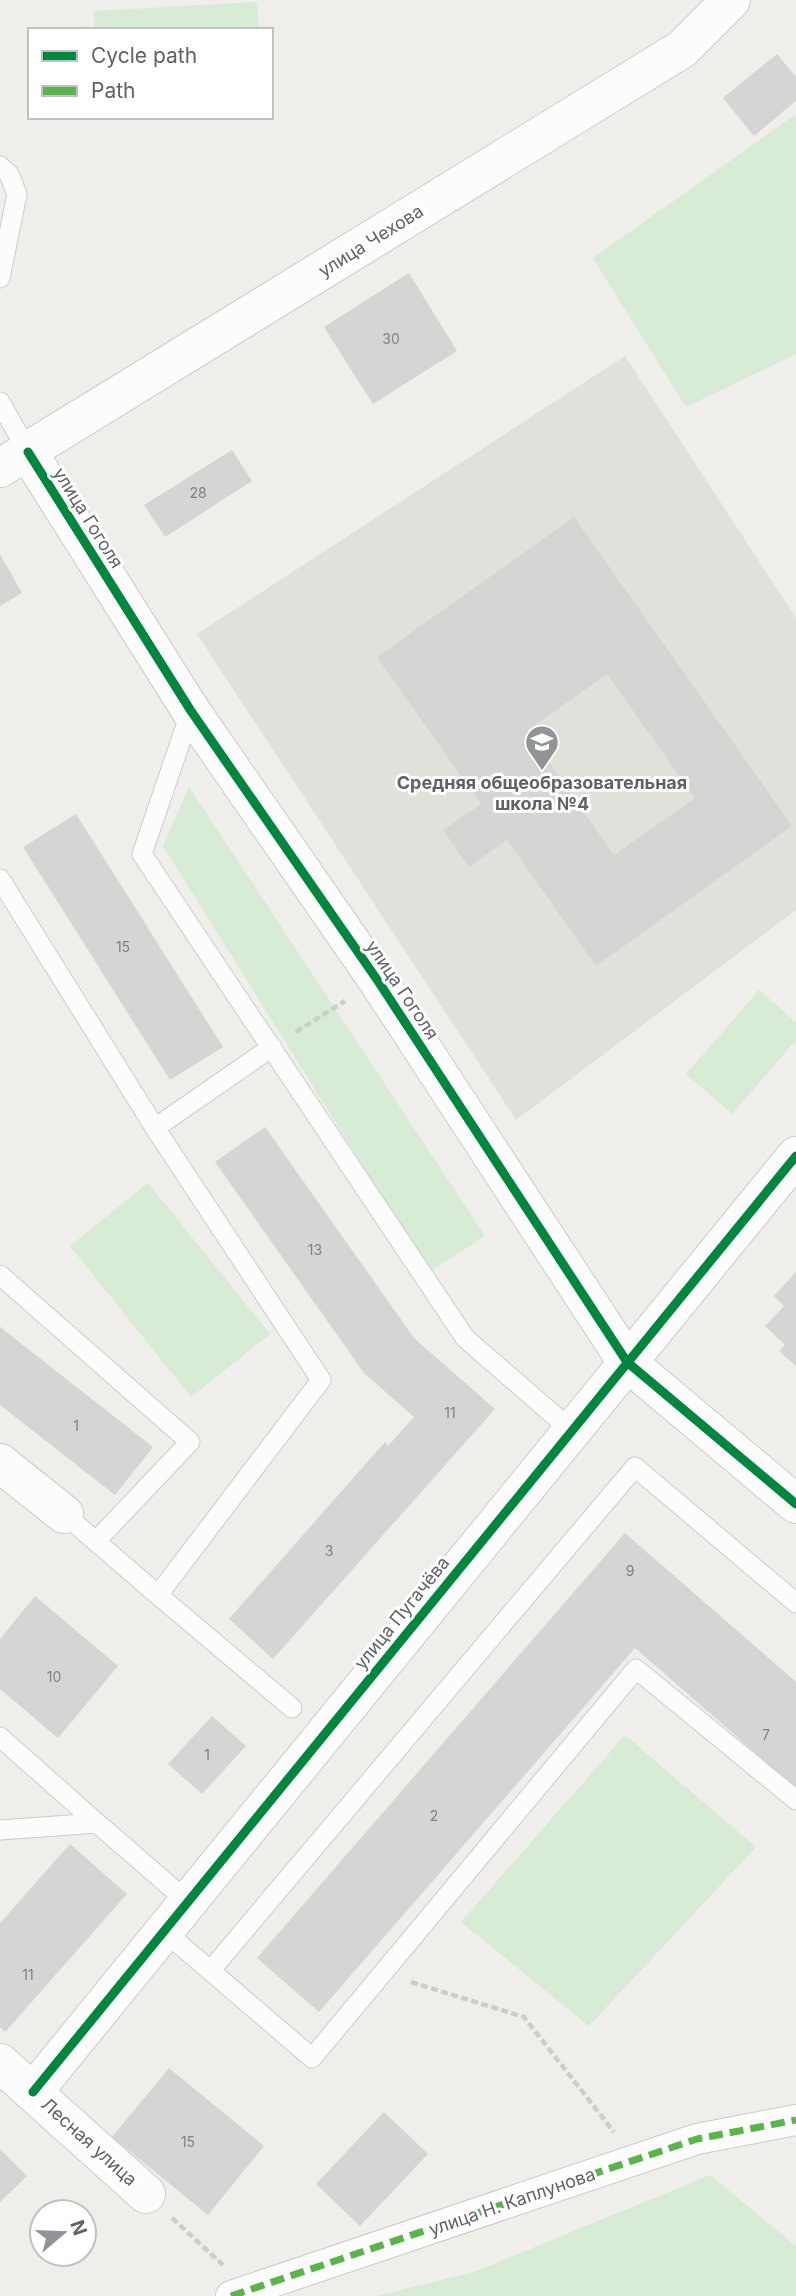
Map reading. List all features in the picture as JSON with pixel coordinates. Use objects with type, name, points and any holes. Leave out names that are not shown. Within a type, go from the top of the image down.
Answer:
[{"type":"street","name":"улица Чехова","points":[[8,461],[682,49],[731,0]]},
{"type":"street","name":"улица Гоголя","points":[[8,461],[191,710],[378,981],[627,1362],[796,1504]]},
{"type":"street","name":"улица Пугачёва","points":[[33,2092],[796,1156]]},
{"type":"street","points":[[0,1463],[64,1514]]},
{"type":"street","name":"Лесная улица","points":[[0,2063],[146,2194]]},
{"type":"street","name":"улица Н. Каплунова","points":[[241,2293],[697,2139],[796,2120]]},
{"type":"lane","points":[[0,166],[9,174],[17,194],[0,278]]},
{"type":"lane","points":[[0,402],[8,461]]},
{"type":"lane","points":[[191,710],[142,854],[466,1338],[571,1430]]},
{"type":"lane","points":[[0,879],[155,1128],[321,1380],[158,1595]]},
{"type":"lane","points":[[155,1128],[272,1047]]},
{"type":"lane","points":[[0,1275],[190,1443],[96,1541]]},
{"type":"lane","points":[[210,1971],[635,1467],[796,1603]]},
{"type":"lane","points":[[64,1514],[292,1708]]},
{"type":"lane","points":[[164,1931],[312,2058],[636,1669],[796,1800]]},
{"type":"lane","points":[[0,1737],[188,1902]]},
{"type":"lane","points":[[0,1830],[97,1823]]},
{"type":"path","points":[[272,1047],[378,981]]},
{"type":"path","points":[[382,1974],[524,2017],[636,2160]]},
{"type":"path","points":[[146,2194],[241,2293]]},
{"type":"shaded area","name":"Средняя общеобразовательная школа №4","points":[[625,356],[796,618],[796,910],[516,1120],[197,634]]},
{"type":"green space","points":[[257,2],[259,28],[95,28],[94,11]]},
{"type":"green space","points":[[796,114],[796,354],[686,407],[593,258]]},
{"type":"green space","points":[[189,787],[485,1236],[429,1272],[163,846]]},
{"type":"green space","points":[[759,990],[796,1022],[796,1040],[732,1114],[686,1074]]},
{"type":"green space","points":[[148,1183],[270,1334],[191,1397],[70,1246]]},
{"type":"green space","points":[[625,1735],[756,1847],[589,2026],[461,1922]]},
{"type":"green space","points":[[710,2175],[796,2246],[796,2296],[377,2296],[474,2272]]},
{"type":"building","points":[[777,54],[796,77],[796,101],[754,136],[723,98]]},
{"type":"building","points":[[409,273],[457,351],[373,404],[324,327]]},
{"type":"building","points":[[232,450],[252,481],[165,537],[144,505]]},
{"type":"building","points":[[574,517],[792,826],[596,966],[507,840],[469,867],[443,830],[481,804],[377,657]],"holes":[[[607,674],[695,798],[614,855],[527,731]]]},
{"type":"building","points":[[0,554],[22,593],[0,606]]},
{"type":"building","points":[[76,814],[223,1047],[170,1080],[23,847]]},
{"type":"building","points":[[265,1127],[414,1338],[495,1409],[273,1659],[229,1619],[385,1442],[388,1446],[414,1417],[364,1373],[215,1162]]},
{"type":"building","points":[[796,1272],[796,1366],[779,1351],[785,1345],[765,1326],[784,1306],[774,1296]]},
{"type":"building","points":[[0,1327],[153,1447],[115,1495],[0,1405]]},
{"type":"building","points":[[625,1533],[796,1682],[796,1788],[635,1648],[319,2012],[257,1958]]},
{"type":"building","points":[[35,1596],[118,1666],[58,1738],[0,1689],[0,1639]]},
{"type":"building","points":[[212,1716],[246,1746],[202,1794],[168,1764]]},
{"type":"building","points":[[70,1844],[127,1894],[5,2032],[0,2027],[0,1923]]},
{"type":"building","points":[[169,2068],[264,2146],[208,2215],[112,2137]]},
{"type":"building","points":[[384,2112],[428,2154],[360,2226],[316,2184]]},
{"type":"building","points":[[0,2149],[27,2176],[0,2202]]},
{"type":"marked path","points":[[231,2296],[697,2139],[796,2120]]},
{"type":"cycle path","points":[[28,452],[191,711],[378,981],[627,1362],[796,1504]]},
{"type":"cycle path","points":[[33,2092],[796,1156]]},
{"type":"place","name":"Средняя общеобразовательная школа №4","points":[[542,772]]}]
